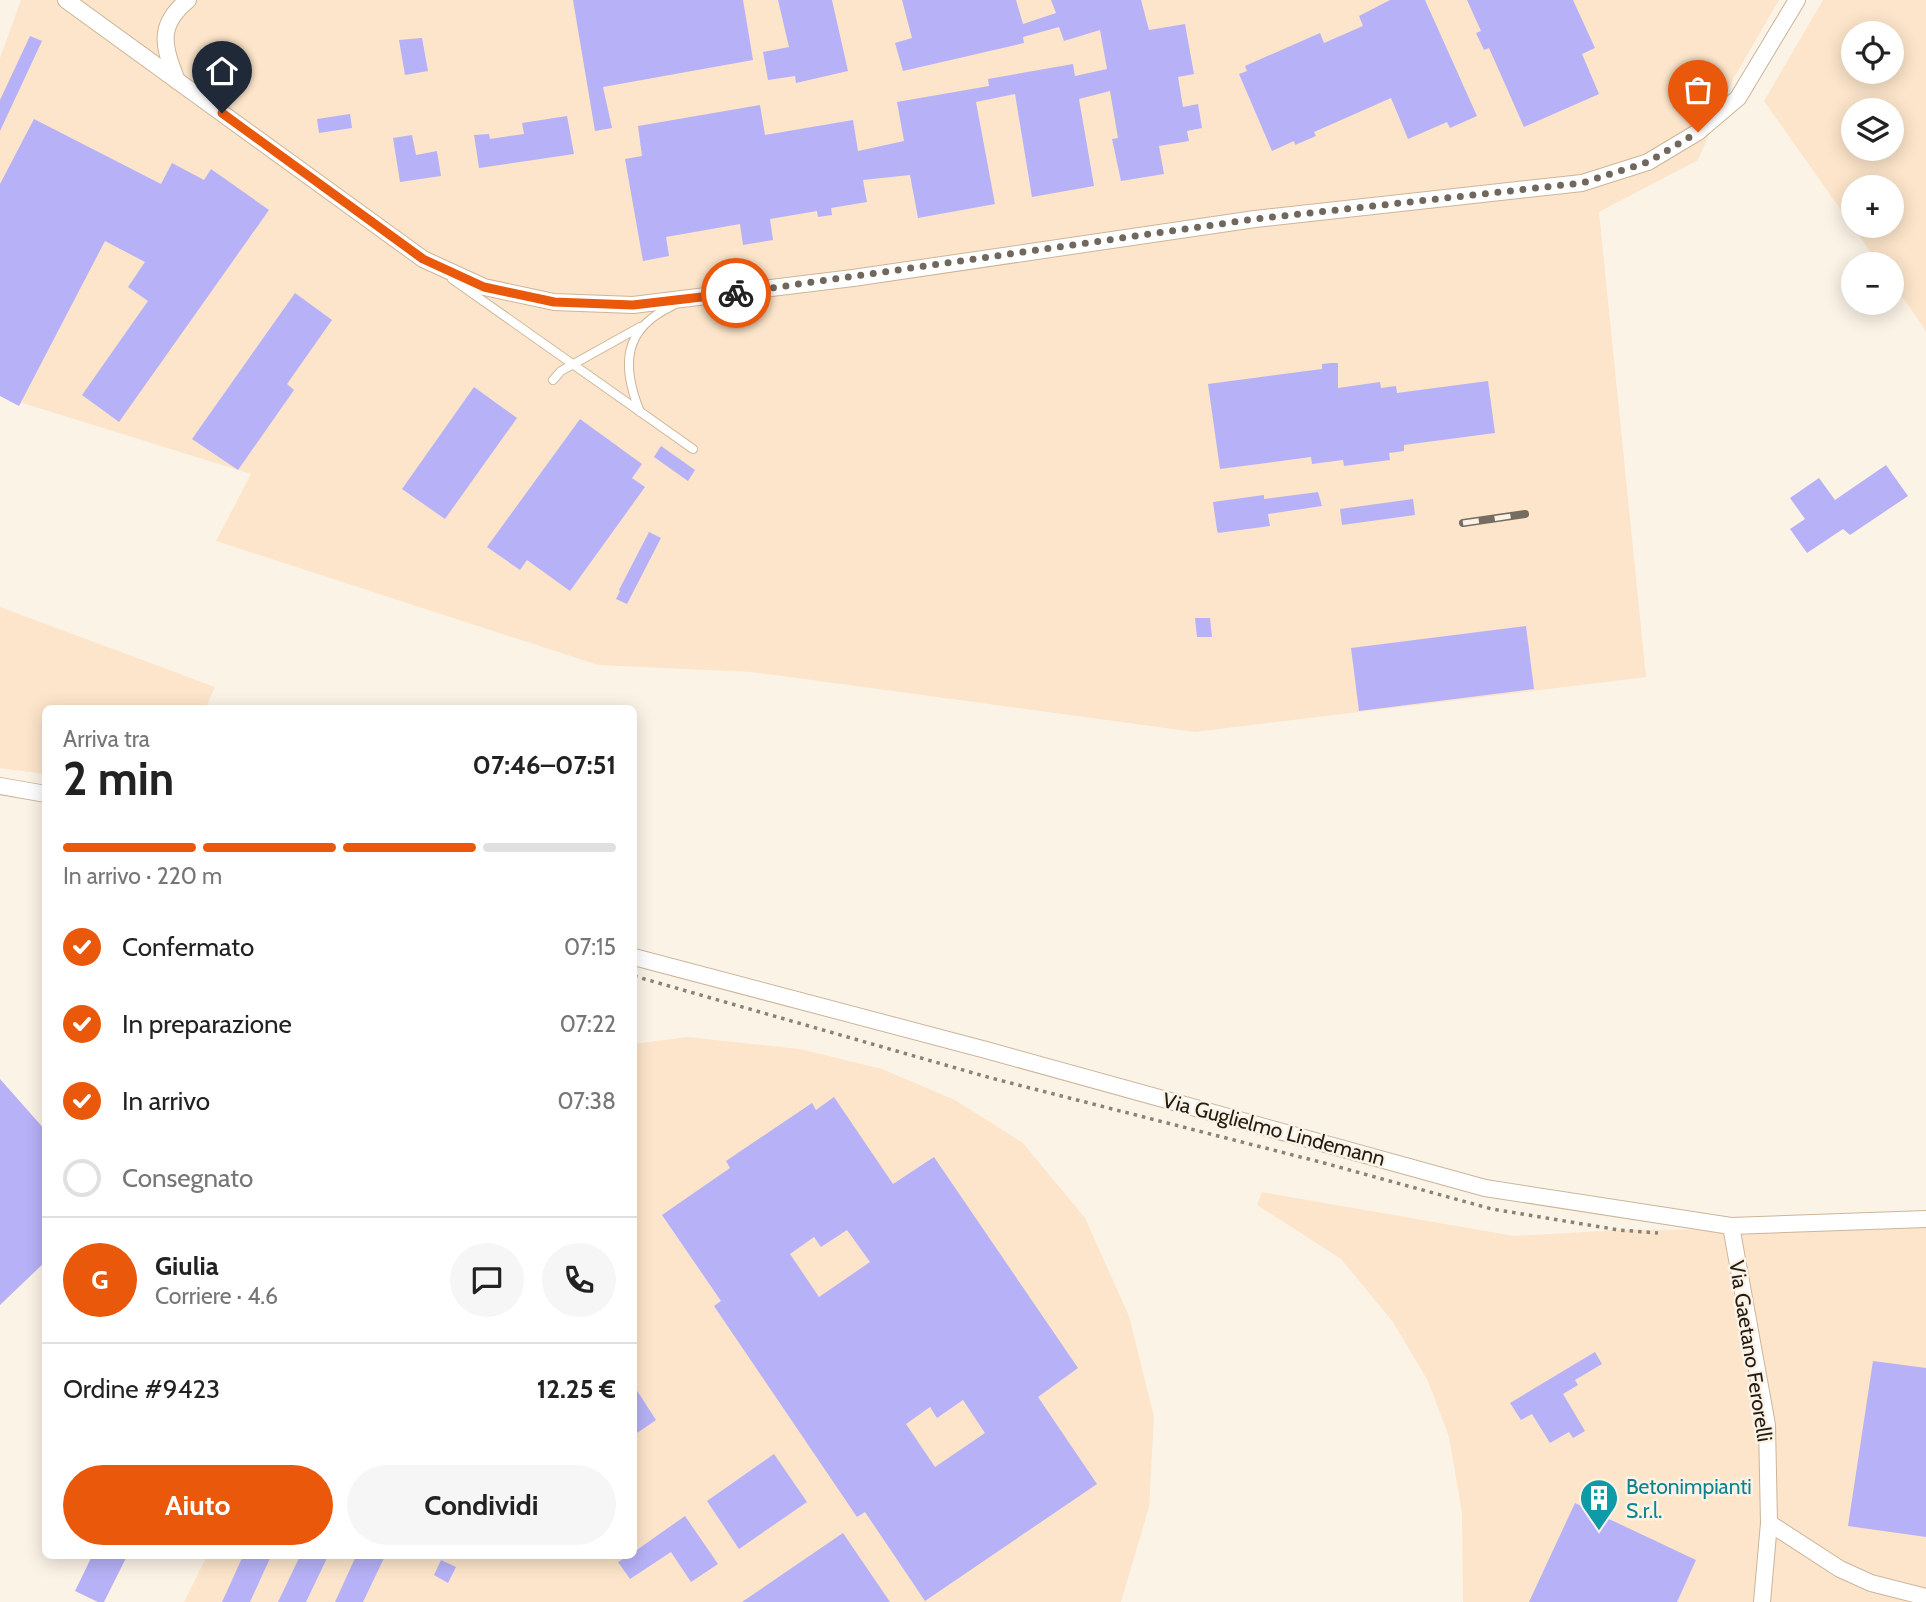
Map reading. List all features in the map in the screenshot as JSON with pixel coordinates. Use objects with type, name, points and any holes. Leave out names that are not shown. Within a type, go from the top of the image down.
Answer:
[{"type":"street","points":[[66,0],[423,259],[484,287],[554,302],[633,305],[1255,219],[1582,183],[1648,162],[1698,132],[1738,98],[1797,0]]},
{"type":"street","points":[[177,81],[165,50],[166,28],[175,10],[188,0]]},
{"type":"street","points":[[0,786],[42,793]]},
{"type":"street","name":"Via Guglielmo Lindemann","points":[[637,958],[986,1050],[1485,1188],[1731,1226],[1926,1219]]},
{"type":"street","name":"Via Gaetano Ferorelli","points":[[1731,1226],[1767,1425],[1769,1523],[1762,1602]]},
{"type":"street","points":[[1769,1523],[1840,1569],[1871,1583],[1926,1597]]},
{"type":"lane","points":[[423,259],[693,449]]},
{"type":"lane","points":[[553,380],[561,370],[640,327],[655,314],[684,300]]},
{"type":"lane","points":[[640,327],[633,341],[630,377],[641,413]]},
{"type":"shaded area","points":[[21,0],[1779,0],[1732,81],[1698,160],[1599,212],[1646,677],[1195,732],[752,672],[598,665],[216,541],[251,474],[0,396],[0,58]]},
{"type":"shaded area","points":[[1823,0],[1926,0],[1926,331],[1904,299],[1904,252],[1871,252],[1861,238],[1904,238],[1904,175],[1841,175],[1841,210],[1764,101]]},
{"type":"shaded area","points":[[0,607],[215,687],[207,705],[42,705],[42,774],[0,768]]},
{"type":"shaded area","points":[[687,1037],[800,1049],[882,1069],[955,1100],[1023,1143],[1085,1218],[1129,1316],[1154,1417],[1149,1507],[1121,1602],[184,1602],[206,1559],[637,1559],[637,1044]]},
{"type":"shaded area","points":[[1262,1192],[1514,1236],[1619,1230],[1926,1228],[1926,1602],[1463,1602],[1462,1513],[1449,1437],[1428,1381],[1393,1322],[1341,1259],[1257,1205]]},
{"type":"building","points":[[573,0],[743,0],[753,60],[603,87],[612,128],[595,131]]},
{"type":"building","points":[[778,0],[832,0],[848,71],[796,83],[795,76],[768,80],[763,52],[789,47]]},
{"type":"building","points":[[902,0],[1016,0],[1023,24],[1056,13],[1051,0],[1141,0],[1149,30],[1185,24],[1194,74],[1178,77],[1183,107],[1198,104],[1202,128],[1187,131],[1189,141],[1159,146],[1164,174],[1121,181],[1112,139],[1118,138],[1110,91],[1079,99],[1094,186],[1032,197],[1015,94],[976,102],[995,204],[918,218],[910,175],[863,180],[867,202],[831,208],[832,215],[818,217],[817,211],[770,219],[773,240],[743,245],[740,224],[666,237],[669,256],[643,261],[625,159],[642,156],[638,126],[760,105],[765,135],[853,120],[858,151],[904,141],[897,102],[989,86],[988,79],[1073,64],[1075,76],[1107,69],[1100,30],[1064,41],[1059,27],[1023,37],[1024,43],[903,71],[895,43],[912,38]]},
{"type":"building","points":[[1390,0],[1425,0],[1477,116],[1450,128],[1447,122],[1408,139],[1391,98],[1314,132],[1316,136],[1295,145],[1294,141],[1272,151],[1239,74],[1247,71],[1245,66],[1320,33],[1324,43],[1363,26],[1359,16]]},
{"type":"building","points":[[1467,0],[1573,0],[1595,48],[1582,54],[1599,94],[1524,127],[1489,48],[1484,50],[1476,33],[1481,31]]},
{"type":"building","points":[[30,36],[42,41],[0,131],[0,100]]},
{"type":"building","points":[[422,38],[428,71],[405,75],[399,40]]},
{"type":"building","points":[[350,114],[352,128],[319,133],[317,119]]},
{"type":"building","points":[[567,116],[574,154],[479,168],[474,135],[489,134],[490,139],[524,134],[522,123]]},
{"type":"building","points":[[34,119],[161,184],[172,163],[204,180],[211,169],[269,210],[119,422],[82,395],[148,301],[128,287],[145,262],[105,241],[19,406],[0,396],[0,184]]},
{"type":"building","points":[[412,135],[416,155],[437,151],[441,176],[400,182],[393,138]]},
{"type":"building","points":[[295,293],[332,320],[287,384],[294,390],[238,470],[192,439]]},
{"type":"building","points":[[1338,363],[1338,388],[1380,382],[1381,388],[1396,386],[1397,393],[1488,381],[1495,433],[1404,445],[1404,451],[1389,453],[1390,460],[1344,466],[1343,460],[1312,464],[1311,457],[1220,469],[1208,384],[1322,369],[1322,364]]},
{"type":"building","points":[[474,387],[517,418],[445,519],[402,489]]},
{"type":"building","points":[[580,419],[642,464],[632,478],[645,487],[570,591],[527,560],[520,570],[487,547]]},
{"type":"building","points":[[661,446],[695,470],[688,481],[654,457]]},
{"type":"building","points":[[1886,465],[1908,496],[1850,535],[1843,529],[1807,553],[1790,529],[1805,519],[1790,498],[1819,478],[1835,500]]},
{"type":"building","points":[[1318,492],[1322,506],[1268,514],[1270,526],[1218,533],[1213,502],[1264,495],[1264,499]]},
{"type":"building","points":[[1413,499],[1415,515],[1342,525],[1340,509]]},
{"type":"building","points":[[649,532],[661,538],[627,604],[616,599]]},
{"type":"building","points":[[1195,618],[1210,618],[1212,637],[1197,637]]},
{"type":"building","points":[[1526,626],[1534,689],[1359,711],[1351,648]]},
{"type":"building","points":[[0,1079],[42,1126],[42,1265],[0,1305]]},
{"type":"building","points":[[834,1097],[893,1184],[934,1157],[1078,1368],[1038,1397],[1097,1484],[925,1601],[865,1512],[857,1517],[714,1306],[721,1301],[662,1215],[730,1168],[726,1161],[812,1103],[816,1110]],"holes":[[[847,1230],[870,1262],[819,1297],[790,1254],[814,1237],[821,1247]],[[963,1400],[985,1433],[935,1467],[906,1424],[930,1407],[937,1418]]]},
{"type":"building","points":[[1595,1352],[1602,1364],[1575,1380],[1578,1385],[1563,1394],[1585,1431],[1573,1438],[1569,1432],[1550,1443],[1532,1414],[1521,1420],[1510,1403]]},
{"type":"building","points":[[1873,1361],[1926,1368],[1926,1537],[1848,1526]]},
{"type":"building","points":[[637,1391],[656,1420],[637,1433]]},
{"type":"building","points":[[774,1454],[807,1502],[739,1549],[707,1501]]},
{"type":"building","name":"Betonimpianti S.r.l.","points":[[1575,1503],[1696,1560],[1677,1602],[1529,1602]]},
{"type":"building","points":[[685,1516],[718,1564],[691,1582],[671,1552],[630,1579],[618,1562],[623,1559],[637,1559],[637,1550]]},
{"type":"building","points":[[843,1533],[890,1602],[742,1602]]},
{"type":"building","points":[[91,1559],[126,1559],[104,1602],[98,1602],[75,1591]]},
{"type":"building","points":[[242,1559],[270,1559],[250,1602],[222,1602]]},
{"type":"building","points":[[299,1559],[327,1559],[306,1602],[278,1602]]},
{"type":"building","points":[[355,1559],[384,1559],[363,1602],[335,1602]]},
{"type":"building","points":[[441,1560],[456,1567],[448,1583],[434,1575]]},
{"type":"railway","points":[[1463,523],[1525,514]]},
{"type":"way so far","points":[[736,293],[1255,219],[1582,183],[1648,162],[1698,132]]},
{"type":"place","name":"Betonimpianti S.r.l.","points":[[1599,1532]]},
{"type":"route","points":[[222,113],[423,259],[484,287],[554,302],[633,305],[736,293]]}]
